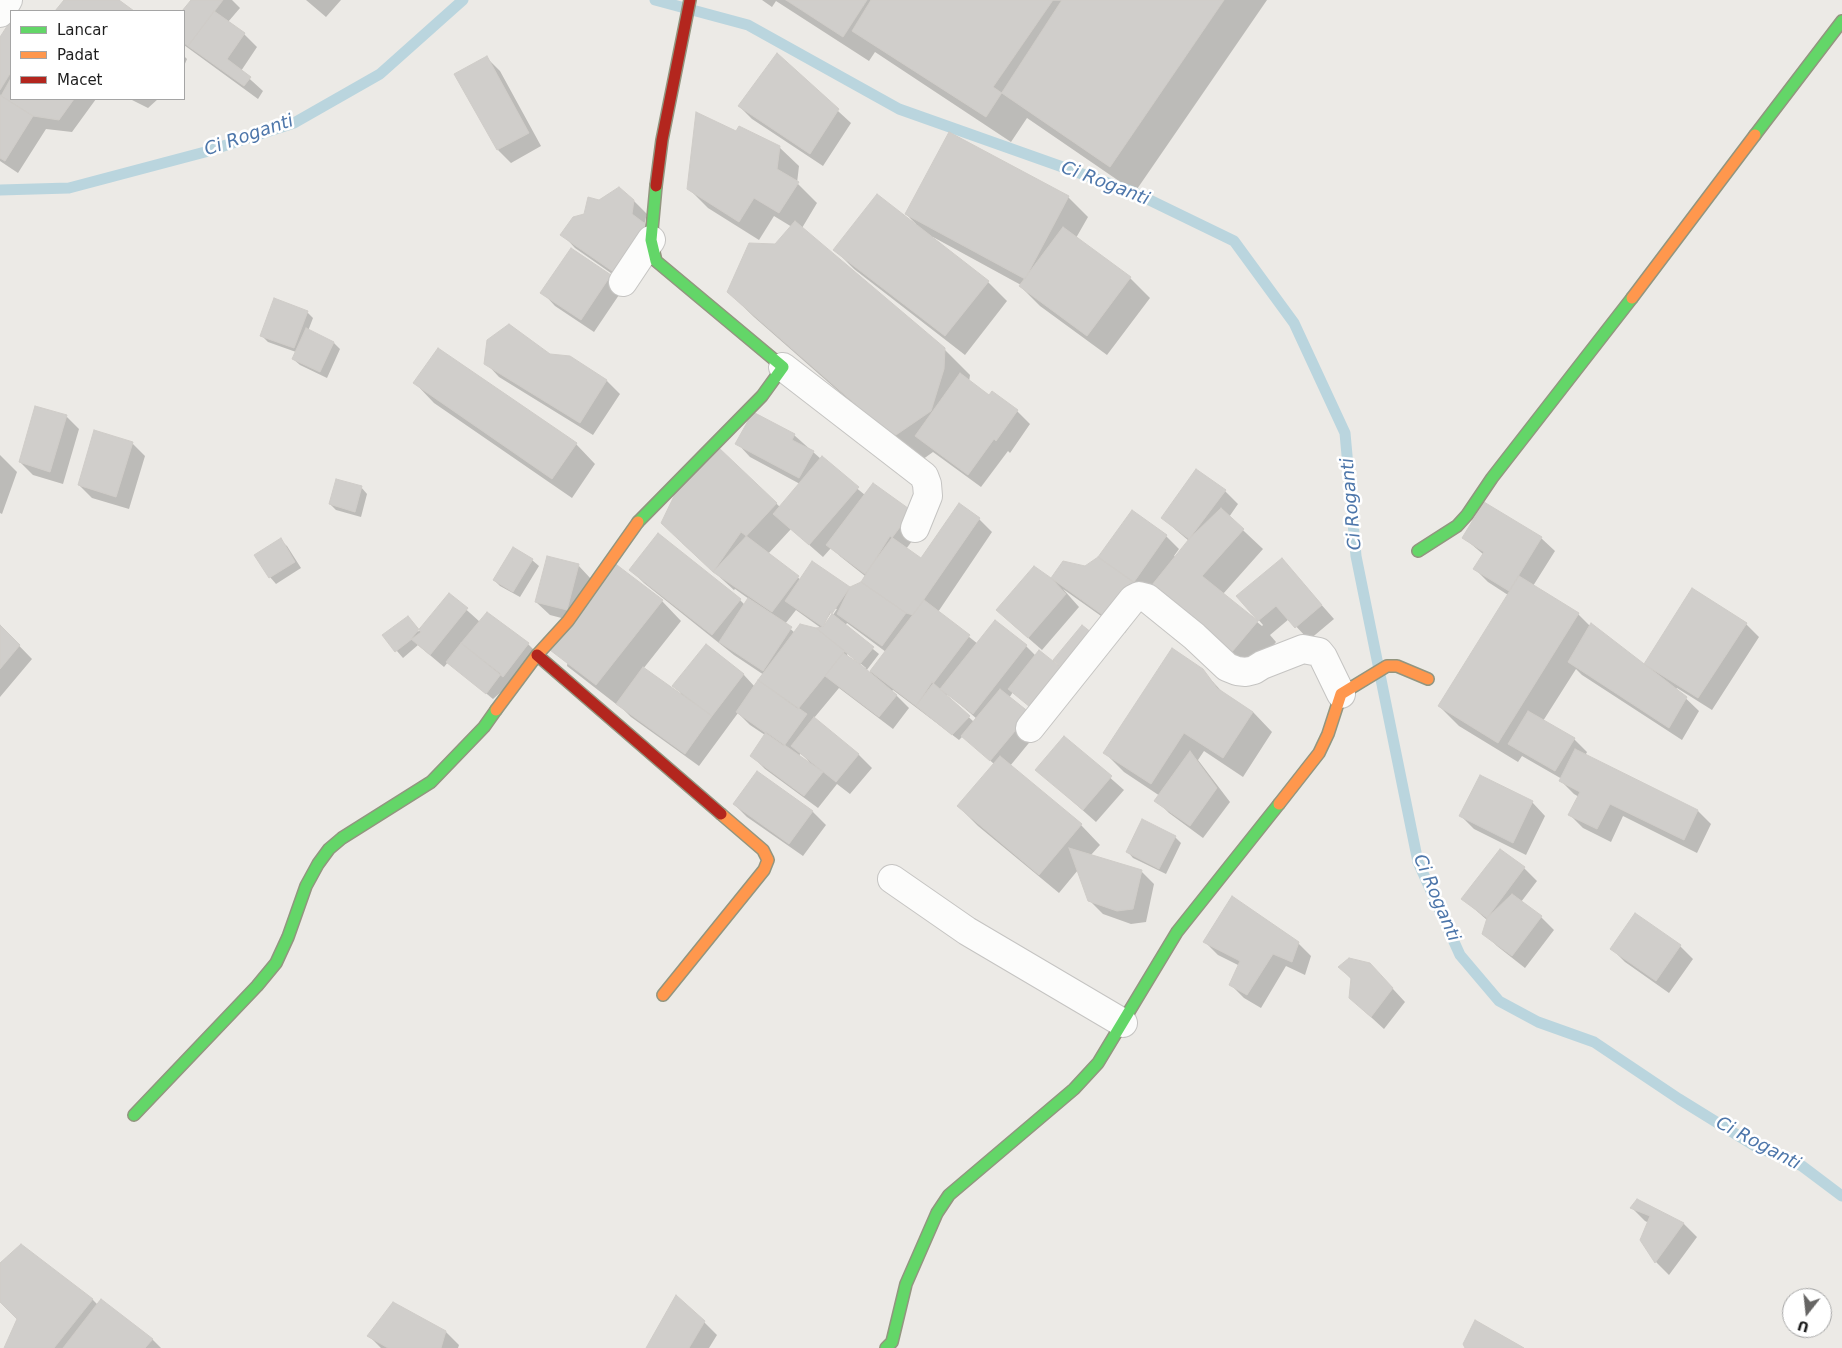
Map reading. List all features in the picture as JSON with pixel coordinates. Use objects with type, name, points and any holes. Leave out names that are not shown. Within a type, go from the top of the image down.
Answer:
[{"type":"street","points":[[0,13],[8,0]]},
{"type":"street","points":[[690,0],[662,140],[652,216],[651,240],[656,261],[783,367],[924,476],[928,484],[928,496],[915,528]]},
{"type":"street","points":[[1418,551],[1457,526],[1466,515],[1492,478],[1580,367],[1842,20]]},
{"type":"street","points":[[623,282],[651,240]]},
{"type":"street","points":[[134,1115],[257,986],[276,963],[288,937],[306,886],[329,849],[342,838],[431,782],[484,727],[537,655],[568,621],[634,526],[762,396],[783,367]]},
{"type":"street","points":[[1030,728],[1133,599],[1139,596],[1147,598],[1194,636],[1227,667],[1236,672],[1254,670],[1303,649],[1318,652],[1352,687]]},
{"type":"street","points":[[537,655],[763,850],[768,860],[764,870],[662,994]]},
{"type":"street","points":[[886,1348],[892,1342],[909,1278],[938,1213],[949,1195],[1074,1089],[1098,1063],[1176,932],[1319,753],[1352,687],[1387,666],[1397,666],[1428,679]]},
{"type":"street","points":[[892,879],[967,931],[1123,1023]]},
{"type":"building","points":[[64,0],[119,0],[133,10],[56,10]]},
{"type":"building","points":[[191,0],[223,0],[188,46],[185,44],[185,10],[183,10]]},
{"type":"building","points":[[786,0],[867,0],[843,37]]},
{"type":"building","points":[[871,0],[1062,0],[986,117],[852,31]]},
{"type":"building","points":[[1053,0],[1224,0],[1110,167],[993,87]]},
{"type":"building","points":[[214,11],[245,33],[227,59],[251,77],[244,86],[188,46]]},
{"type":"building","points":[[10,22],[10,74],[0,90],[0,37]]},
{"type":"building","points":[[777,53],[839,109],[810,154],[738,106]]},
{"type":"building","points":[[487,56],[529,133],[497,150],[454,74]]},
{"type":"building","points":[[10,80],[10,100],[73,100],[59,120],[33,116],[1,96]]},
{"type":"building","points":[[0,95],[33,116],[5,161],[0,158]]},
{"type":"building","points":[[696,112],[736,131],[739,126],[780,146],[777,169],[799,182],[779,213],[754,198],[739,222],[687,189]]},
{"type":"building","points":[[949,132],[1069,196],[1025,279],[905,214]]},
{"type":"building","points":[[619,187],[634,200],[632,214],[648,226],[615,273],[560,235],[573,217],[584,214],[588,197],[599,200]]},
{"type":"building","points":[[877,194],[989,281],[945,336],[833,250]]},
{"type":"building","points":[[795,221],[945,348],[944,369],[931,411],[893,437],[727,292],[749,243],[775,244]]},
{"type":"building","points":[[1063,227],[1131,277],[1087,336],[1019,286]]},
{"type":"building","points":[[571,248],[611,275],[581,320],[540,293]]},
{"type":"building","points":[[274,298],[308,311],[294,348],[260,336]]},
{"type":"building","points":[[509,324],[550,354],[570,356],[607,380],[580,423],[484,364],[487,340]]},
{"type":"building","points":[[306,328],[334,342],[320,372],[292,359]]},
{"type":"building","points":[[438,348],[577,443],[552,479],[413,383]]},
{"type":"building","points":[[960,373],[989,395],[992,391],[1018,410],[968,475],[915,436]]},
{"type":"building","points":[[35,406],[67,415],[50,472],[19,462]]},
{"type":"building","points":[[753,412],[795,434],[792,440],[814,451],[799,478],[735,444]]},
{"type":"building","points":[[94,430],[133,442],[116,497],[78,485]]},
{"type":"building","points":[[718,447],[777,503],[713,572],[661,523],[676,492]]},
{"type":"building","points":[[822,456],[859,487],[809,545],[773,514]]},
{"type":"building","points":[[1196,469],[1226,490],[1189,539],[1161,518]]},
{"type":"building","points":[[336,479],[362,486],[355,512],[329,504]]},
{"type":"building","points":[[873,483],[912,511],[865,574],[826,545]]},
{"type":"building","points":[[1484,502],[1542,537],[1509,591],[1473,569],[1484,552],[1462,538]]},
{"type":"building","points":[[959,503],[980,518],[913,615],[906,613],[861,582],[890,536],[921,558]]},
{"type":"building","points":[[1221,508],[1244,529],[1202,576],[1258,621],[1226,659],[1148,590],[1189,539]]},
{"type":"building","points":[[1132,510],[1167,535],[1134,582],[1098,557]]},
{"type":"building","points":[[741,532],[799,576],[772,612],[713,572]]},
{"type":"building","points":[[658,533],[741,599],[712,635],[629,570]]},
{"type":"building","points":[[281,538],[295,562],[269,578],[254,555]]},
{"type":"building","points":[[513,547],[533,559],[513,592],[493,580]]},
{"type":"building","points":[[547,556],[579,564],[567,610],[535,602]]},
{"type":"building","points":[[1098,557],[1137,585],[1111,621],[1051,578],[1063,561],[1085,566]]},
{"type":"building","points":[[1282,558],[1322,605],[1295,628],[1276,606],[1258,621],[1236,596]]},
{"type":"building","points":[[812,561],[850,587],[823,627],[785,601]]},
{"type":"building","points":[[613,562],[663,600],[596,685],[546,647]]},
{"type":"building","points":[[1034,566],[1051,578],[1066,594],[1028,638],[996,610]]},
{"type":"building","points":[[1519,576],[1579,613],[1498,743],[1438,706]]},
{"type":"building","points":[[861,582],[906,613],[882,646],[837,614],[850,587]]},
{"type":"building","points":[[1692,588],[1747,623],[1698,698],[1644,664]]},
{"type":"building","points":[[449,593],[468,608],[430,655],[411,639]]},
{"type":"building","points":[[748,598],[792,627],[763,671],[719,642]]},
{"type":"building","points":[[924,600],[970,635],[916,706],[870,671]]},
{"type":"building","points":[[487,612],[529,643],[503,677],[461,643]]},
{"type":"building","points":[[830,612],[874,647],[860,664],[816,628],[823,627]]},
{"type":"building","points":[[408,616],[421,632],[395,652],[382,635]]},
{"type":"building","points":[[995,620],[1027,645],[973,714],[940,689]]},
{"type":"building","points":[[1591,623],[1687,697],[1669,728],[1568,662]]},
{"type":"building","points":[[800,624],[816,628],[845,651],[798,709],[758,680]]},
{"type":"building","points":[[0,625],[20,645],[0,669]]},
{"type":"building","points":[[1082,625],[1097,637],[1068,673],[1053,660]]},
{"type":"building","points":[[461,643],[501,674],[486,694],[446,662]]},
{"type":"building","points":[[706,644],[744,674],[712,716],[672,686]]},
{"type":"building","points":[[1172,648],[1203,669],[1217,688],[1253,712],[1223,758],[1184,733],[1151,784],[1103,753]]},
{"type":"building","points":[[1039,650],[1068,673],[1036,712],[1008,689]]},
{"type":"building","points":[[843,653],[860,664],[897,695],[879,717],[825,676]]},
{"type":"building","points":[[643,667],[712,716],[685,754],[616,704]]},
{"type":"building","points":[[758,680],[807,714],[784,746],[736,712]]},
{"type":"building","points":[[932,682],[970,716],[952,735],[916,706]]},
{"type":"building","points":[[1000,689],[1030,713],[990,761],[961,736]]},
{"type":"building","points":[[1528,711],[1575,738],[1555,771],[1508,744]]},
{"type":"building","points":[[814,717],[859,754],[836,782],[791,746]]},
{"type":"building","points":[[766,732],[823,772],[804,796],[750,756]]},
{"type":"building","points":[[1064,736],[1112,776],[1083,810],[1035,770]]},
{"type":"building","points":[[1575,749],[1698,810],[1684,840],[1610,804],[1597,829],[1568,815],[1580,792],[1559,781]]},
{"type":"building","points":[[1190,751],[1217,788],[1190,826],[1154,801]]},
{"type":"building","points":[[1000,756],[1082,824],[1039,875],[957,806]]},
{"type":"building","points":[[757,771],[813,811],[789,844],[733,804]]},
{"type":"building","points":[[1480,775],[1533,801],[1513,843],[1459,816]]},
{"type":"building","points":[[1142,819],[1176,836],[1159,869],[1126,852]]},
{"type":"building","points":[[1069,848],[1142,870],[1133,909],[1117,911],[1088,901]]},
{"type":"building","points":[[1500,849],[1525,867],[1487,918],[1461,899]]},
{"type":"building","points":[[1512,894],[1542,916],[1512,956],[1482,934],[1487,918]]},
{"type":"building","points":[[1232,896],[1299,942],[1292,962],[1273,954],[1247,995],[1229,985],[1240,961],[1203,942]]},
{"type":"building","points":[[1635,913],[1681,945],[1656,981],[1610,949]]},
{"type":"building","points":[[1349,958],[1370,963],[1393,988],[1371,1017],[1349,998],[1351,978],[1338,967]]},
{"type":"building","points":[[1637,1199],[1684,1223],[1655,1263],[1640,1240],[1650,1216],[1630,1208]]},
{"type":"building","points":[[21,1244],[93,1299],[54,1348],[4,1348],[17,1319],[0,1302],[0,1263]]},
{"type":"building","points":[[676,1295],[705,1321],[689,1348],[646,1348]]},
{"type":"building","points":[[101,1299],[153,1339],[145,1348],[63,1348]]},
{"type":"building","points":[[393,1302],[446,1331],[441,1348],[388,1348],[367,1336]]},
{"type":"building","points":[[1475,1320],[1524,1348],[1465,1348],[1463,1344]]},
{"type":"waterway","name":"Ci Roganti","points":[[0,190],[69,188],[205,152],[294,123],[380,74],[463,0]]},
{"type":"waterway","name":"Ci Roganti","points":[[655,0],[748,25],[899,109],[1133,192],[1234,241],[1294,323],[1345,433],[1356,556],[1418,862],[1460,955],[1499,1001],[1538,1022],[1594,1042],[1679,1099],[1755,1146],[1802,1166],[1842,1196]]},
{"type":"traffic: fast","points":[[1755,135],[1842,21]]},
{"type":"traffic: fast","points":[[638,522],[762,396],[783,367],[656,261],[651,240],[656,186]]},
{"type":"traffic: fast","points":[[1418,551],[1457,526],[1467,515],[1492,478],[1632,298]]},
{"type":"traffic: fast","points":[[134,1115],[257,986],[276,963],[288,937],[306,886],[329,849],[342,838],[431,782],[484,727],[496,710]]},
{"type":"traffic: fast","points":[[886,1348],[892,1342],[906,1284],[937,1213],[949,1195],[1074,1089],[1098,1063],[1177,932],[1279,804]]},
{"type":"traffic: slow","points":[[1632,298],[1755,135]]},
{"type":"traffic: slow","points":[[496,710],[537,655],[568,621],[638,522]]},
{"type":"traffic: slow","points":[[1279,804],[1319,753],[1328,734],[1341,694],[1387,666],[1397,666],[1428,679]]},
{"type":"traffic: slow","points":[[663,995],[764,870],[768,860],[763,850],[721,814]]},
{"type":"traffic: jam","points":[[656,186],[662,140],[690,0]]},
{"type":"traffic: jam","points":[[537,655],[721,814]]}]
